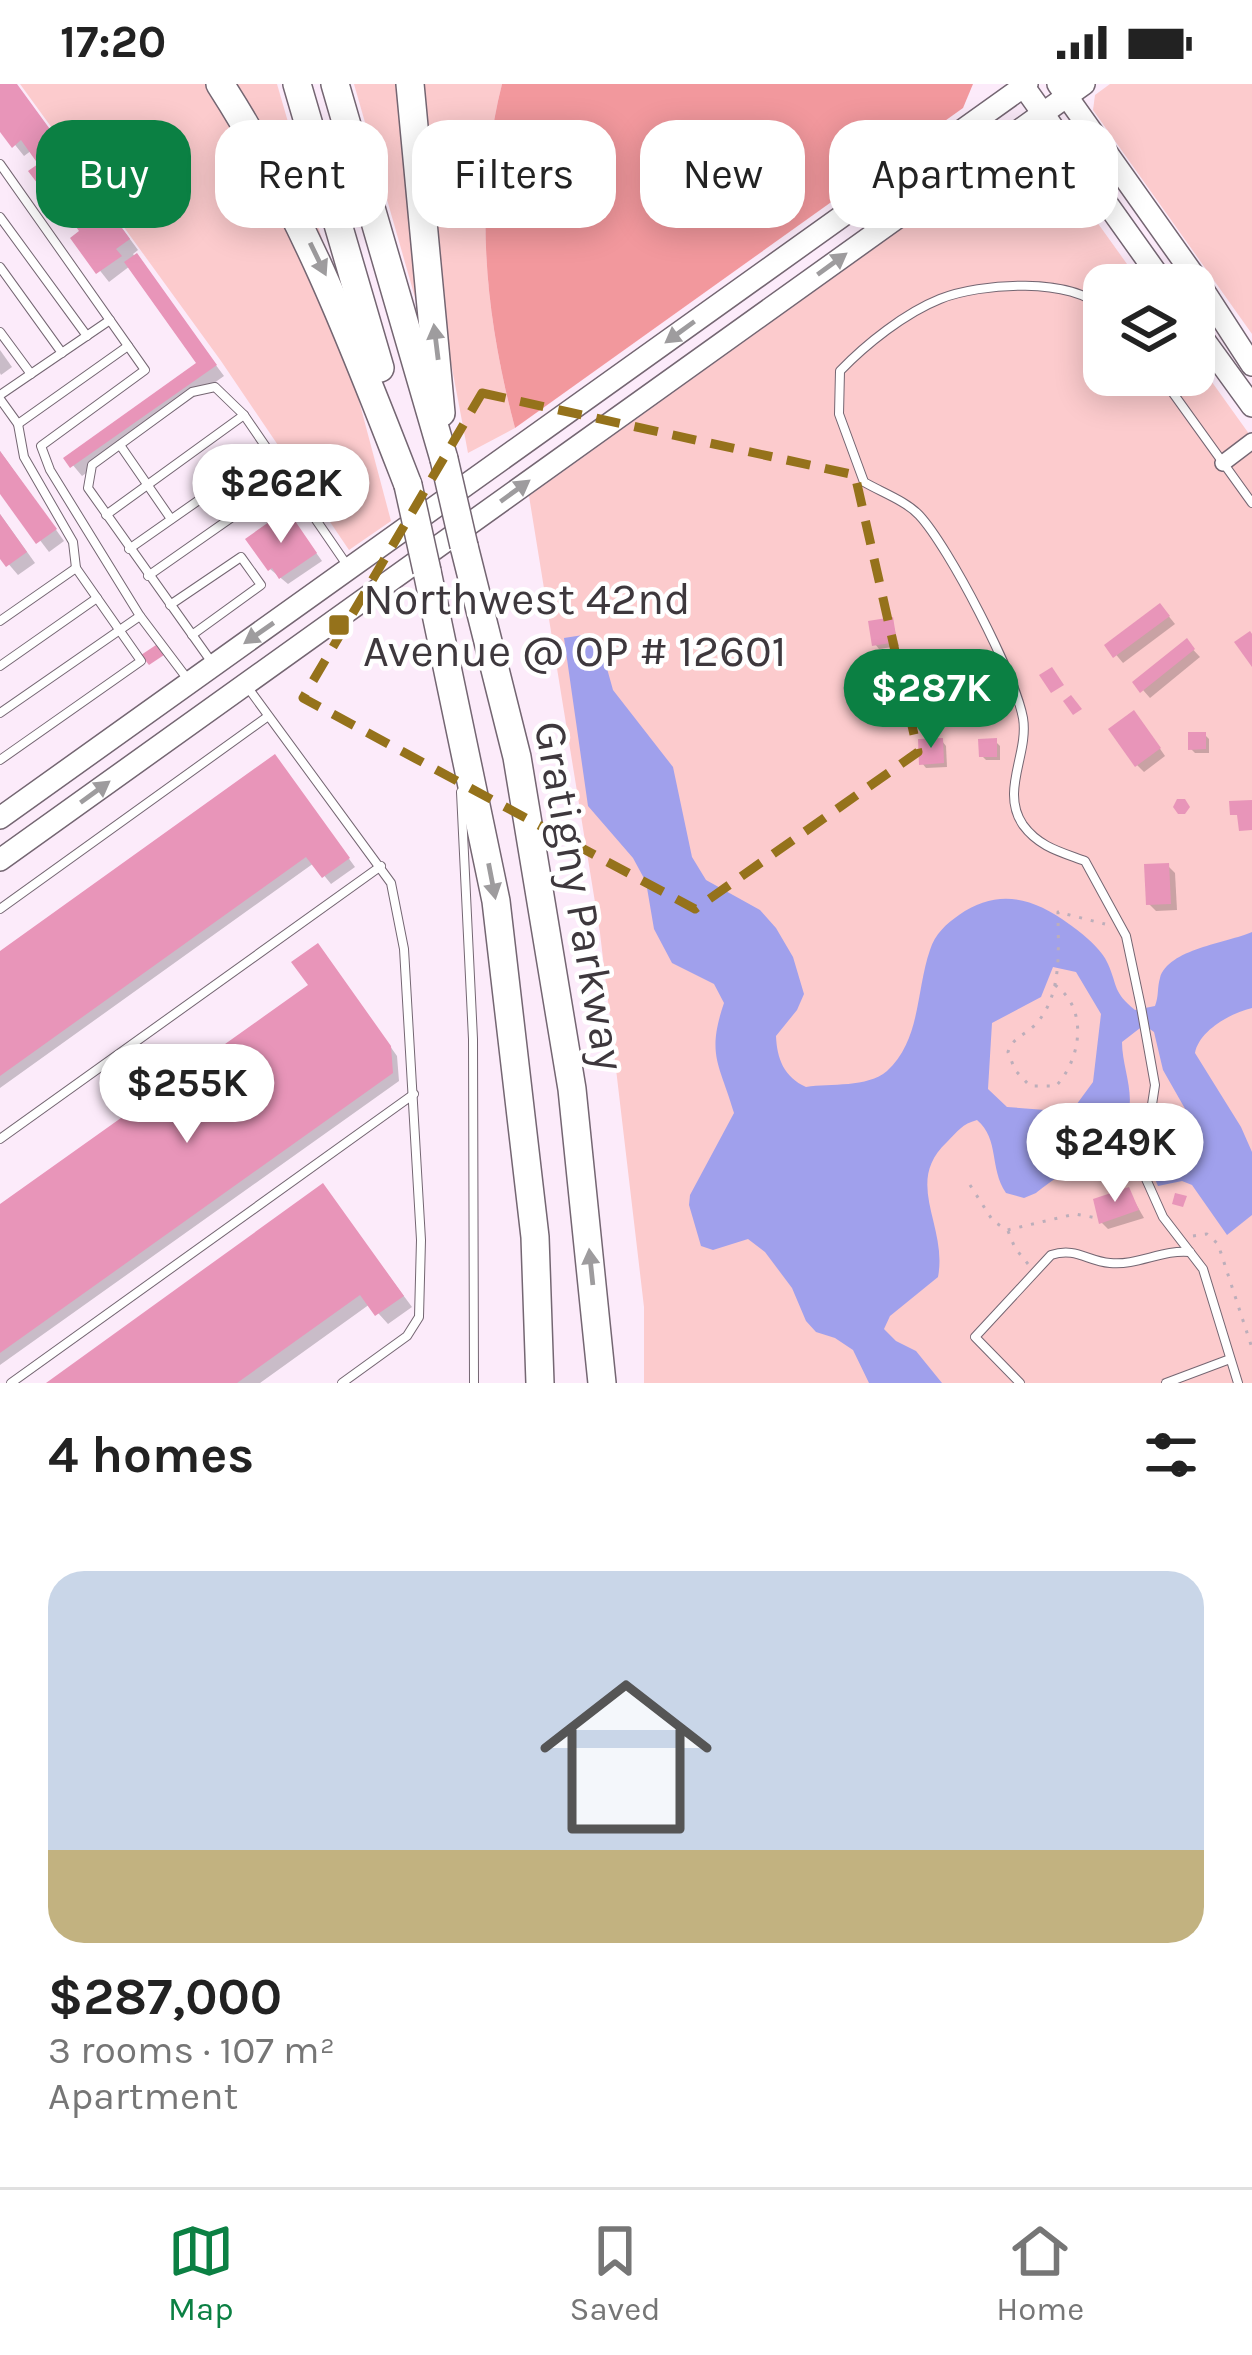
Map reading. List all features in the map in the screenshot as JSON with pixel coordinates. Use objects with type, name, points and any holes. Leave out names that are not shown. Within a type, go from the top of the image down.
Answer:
[{"type":"highway","points":[[220,84],[258,142],[326,275],[408,485]]},
{"type":"highway","name":"Gratigny Parkway","points":[[298,84],[380,367],[460,725],[498,923],[536,1237],[540,1383]]},
{"type":"highway","name":"Gratigny Parkway","points":[[335,84],[443,459],[517,757],[572,1089],[602,1383]]},
{"type":"highway","points":[[410,84],[438,359],[443,459]]},
{"type":"main road","points":[[0,818],[1024,85],[1150,264]]},
{"type":"main road","points":[[0,860],[1044,112],[1069,88],[1252,365]]},
{"type":"main road","points":[[1215,355],[1252,406]]},
{"type":"main road","points":[[214,665],[240,688]]},
{"type":"street","points":[[1223,463],[1252,441]]},
{"type":"lane","points":[[0,164],[145,370],[41,446],[50,470],[140,616],[190,682]]},
{"type":"lane","points":[[0,217],[87,336]]},
{"type":"lane","points":[[0,267],[62,353]]},
{"type":"lane","points":[[1083,297],[1058,288],[1004,287],[936,300],[859,351],[840,371],[839,414],[864,482],[918,513],[1006,666],[1024,722],[1012,787],[1021,822],[1042,845],[1085,861],[1126,937],[1155,1085],[1142,1170],[1170,1226],[1203,1269],[1238,1383]]},
{"type":"lane","points":[[0,760],[141,661],[76,568],[73,542],[23,457],[18,424],[0,397],[110,320]]},
{"type":"lane","points":[[0,332],[31,374]]},
{"type":"lane","points":[[18,424],[128,346]]},
{"type":"lane","points":[[214,665],[88,488],[92,465],[192,392],[215,387],[244,415],[350,568]]},
{"type":"lane","points":[[1175,396],[1252,503]]},
{"type":"lane","points":[[106,515],[244,415]]},
{"type":"lane","points":[[120,445],[171,519]]},
{"type":"lane","points":[[129,549],[269,451]]},
{"type":"lane","points":[[148,576],[288,478]]},
{"type":"lane","points":[[170,605],[241,557],[260,586],[192,635]]},
{"type":"lane","points":[[0,621],[76,568]]},
{"type":"lane","points":[[0,666],[97,598]]},
{"type":"lane","points":[[0,713],[140,616]]},
{"type":"lane","points":[[240,688],[381,866],[398,906],[415,1093],[419,1316],[406,1336],[342,1383]]},
{"type":"lane","points":[[0,909],[267,717]]},
{"type":"lane","points":[[460,725],[473,1039],[474,1383]]},
{"type":"lane","points":[[0,1139],[381,866]]},
{"type":"lane","points":[[11,1383],[415,1093]]},
{"type":"lane","points":[[1021,1383],[975,1337],[1051,1256],[1067,1250],[1106,1263],[1172,1250],[1192,1252]]},
{"type":"lane","points":[[1166,1383],[1230,1359]]},
{"type":"path","points":[[1055,985],[1072,1006],[1078,1038],[1074,1061],[1056,1086],[1030,1086],[1008,1052],[1011,1042],[1042,1015],[1055,985],[1058,912],[1097,925],[1118,920]]},
{"type":"path","points":[[970,1185],[1035,1270]]},
{"type":"path","points":[[1007,1230],[1075,1214],[1097,1218]]},
{"type":"path","points":[[1170,1226],[1213,1238],[1252,1348]]},
{"type":"highlighted area","points":[[482,393],[855,475],[918,752],[695,909],[303,698]]},
{"type":"shaded area","points":[[20,84],[207,84],[229,120],[215,120],[215,228],[288,228],[354,382],[391,521],[349,550],[124,228],[191,228],[191,120],[46,120]]},
{"type":"shaded area","points":[[226,84],[277,84],[287,120],[247,120]]},
{"type":"shaded area","points":[[354,84],[404,84],[412,228],[416,228],[424,329],[388,203],[388,120],[364,120]]},
{"type":"shaded area","points":[[418,84],[502,84],[494,120],[422,120]]},
{"type":"shaded area","points":[[502,84],[973,84],[963,108],[946,120],[829,120],[829,204],[805,221],[805,120],[640,120],[640,228],[795,228],[515,428],[496,343],[485,228],[616,228],[616,120],[494,120]]},
{"type":"shaded area","points":[[1110,84],[1252,84],[1252,334],[1215,282],[1215,264],[1202,264],[1118,145],[1118,120],[1100,120],[1093,110],[1095,95]]},
{"type":"shaded area","points":[[309,228],[319,228],[328,260]]},
{"type":"shaded area","points":[[434,228],[485,228],[496,343],[515,428],[468,453],[445,331]]},
{"type":"shaded area","points":[[903,228],[1101,228],[1127,264],[1083,264],[1083,396],[1215,396],[1215,386],[1252,438],[1252,1383],[644,1383],[644,1307],[600,933],[529,496]]},
{"type":"water","points":[[583,635],[601,647],[613,690],[673,767],[692,857],[706,880],[760,910],[793,957],[804,994],[776,1036],[787,1073],[806,1087],[859,1082],[887,1071],[912,1030],[935,939],[954,918],[987,901],[1028,902],[1074,928],[1101,953],[1119,994],[1135,1010],[1155,1006],[1160,978],[1174,960],[1252,932],[1252,1008],[1217,1024],[1202,1037],[1195,1053],[1252,1152],[1252,1215],[1227,1235],[1192,1185],[1182,1181],[1158,1186],[1153,1171],[1156,1152],[1188,1114],[1163,1070],[1154,1032],[1144,1025],[1122,1042],[1130,1093],[1125,1119],[1103,1142],[1036,1193],[1024,1198],[1006,1193],[989,1136],[977,1120],[960,1128],[934,1157],[927,1189],[938,1277],[890,1316],[884,1329],[916,1351],[942,1383],[869,1383],[853,1350],[816,1332],[806,1321],[792,1288],[765,1252],[748,1239],[713,1250],[701,1246],[690,1195],[734,1113],[716,1048],[724,1003],[714,984],[672,963],[654,929],[646,882],[633,858],[588,806],[564,638]],"holes":[[[1053,967],[1076,972],[1101,1014],[1093,1082],[1071,1112],[1007,1107],[988,1089],[992,1023],[1041,997]]]},
{"type":"building","points":[[0,84],[17,84],[43,120],[36,120],[36,161],[21,140],[12,148],[0,132]]},
{"type":"building","points":[[77,228],[122,228],[130,239],[116,249],[122,256],[96,274],[70,238]]},
{"type":"building","points":[[137,253],[217,365],[70,468],[63,458],[196,363],[124,262]]},
{"type":"building","points":[[0,451],[57,529],[36,544],[0,494]]},
{"type":"building","points":[[213,456],[228,465],[216,473],[207,461]]},
{"type":"building","points":[[0,514],[27,552],[6,567],[0,559]]},
{"type":"building","points":[[291,515],[317,553],[279,579],[245,539],[276,517],[280,522]]},
{"type":"building","points":[[1160,603],[1170,616],[1113,658],[1104,645]]},
{"type":"building","points":[[893,617],[897,642],[872,646],[868,621]]},
{"type":"building","points":[[1252,634],[1252,667],[1234,642]]},
{"type":"building","points":[[1187,638],[1195,649],[1140,693],[1132,682]]},
{"type":"building","points":[[156,645],[164,655],[149,665],[141,655]]},
{"type":"building","points":[[1052,667],[1064,685],[1051,693],[1039,675]]},
{"type":"building","points":[[1071,695],[1082,709],[1073,715],[1063,701]]},
{"type":"building","points":[[1134,710],[1161,748],[1135,767],[1108,729]]},
{"type":"building","points":[[1188,732],[1206,732],[1206,749],[1188,750]]},
{"type":"building","points":[[943,738],[944,763],[919,765],[918,739]]},
{"type":"building","points":[[997,738],[997,757],[979,757],[978,739]]},
{"type":"building","points":[[275,754],[350,858],[322,878],[306,857],[0,1076],[0,951]]},
{"type":"building","points":[[1177,799],[1185,799],[1190,807],[1185,814],[1173,807]]},
{"type":"building","points":[[1252,800],[1252,830],[1239,831],[1229,801]]},
{"type":"building","points":[[1169,863],[1171,904],[1146,905],[1144,864]]},
{"type":"building","points":[[318,943],[391,1046],[393,1073],[0,1353],[0,1204],[308,985],[291,962]]},
{"type":"building","points":[[323,1183],[404,1296],[375,1316],[360,1295],[237,1383],[46,1383]]},
{"type":"building","points":[[1129,1187],[1139,1210],[1099,1224],[1093,1199]]},
{"type":"building","points":[[1175,1193],[1187,1196],[1183,1207],[1172,1204]]},
{"type":"place","name":"Northwest 42nd Avenue @ OP # 12601","points":[[339,625]]}]
